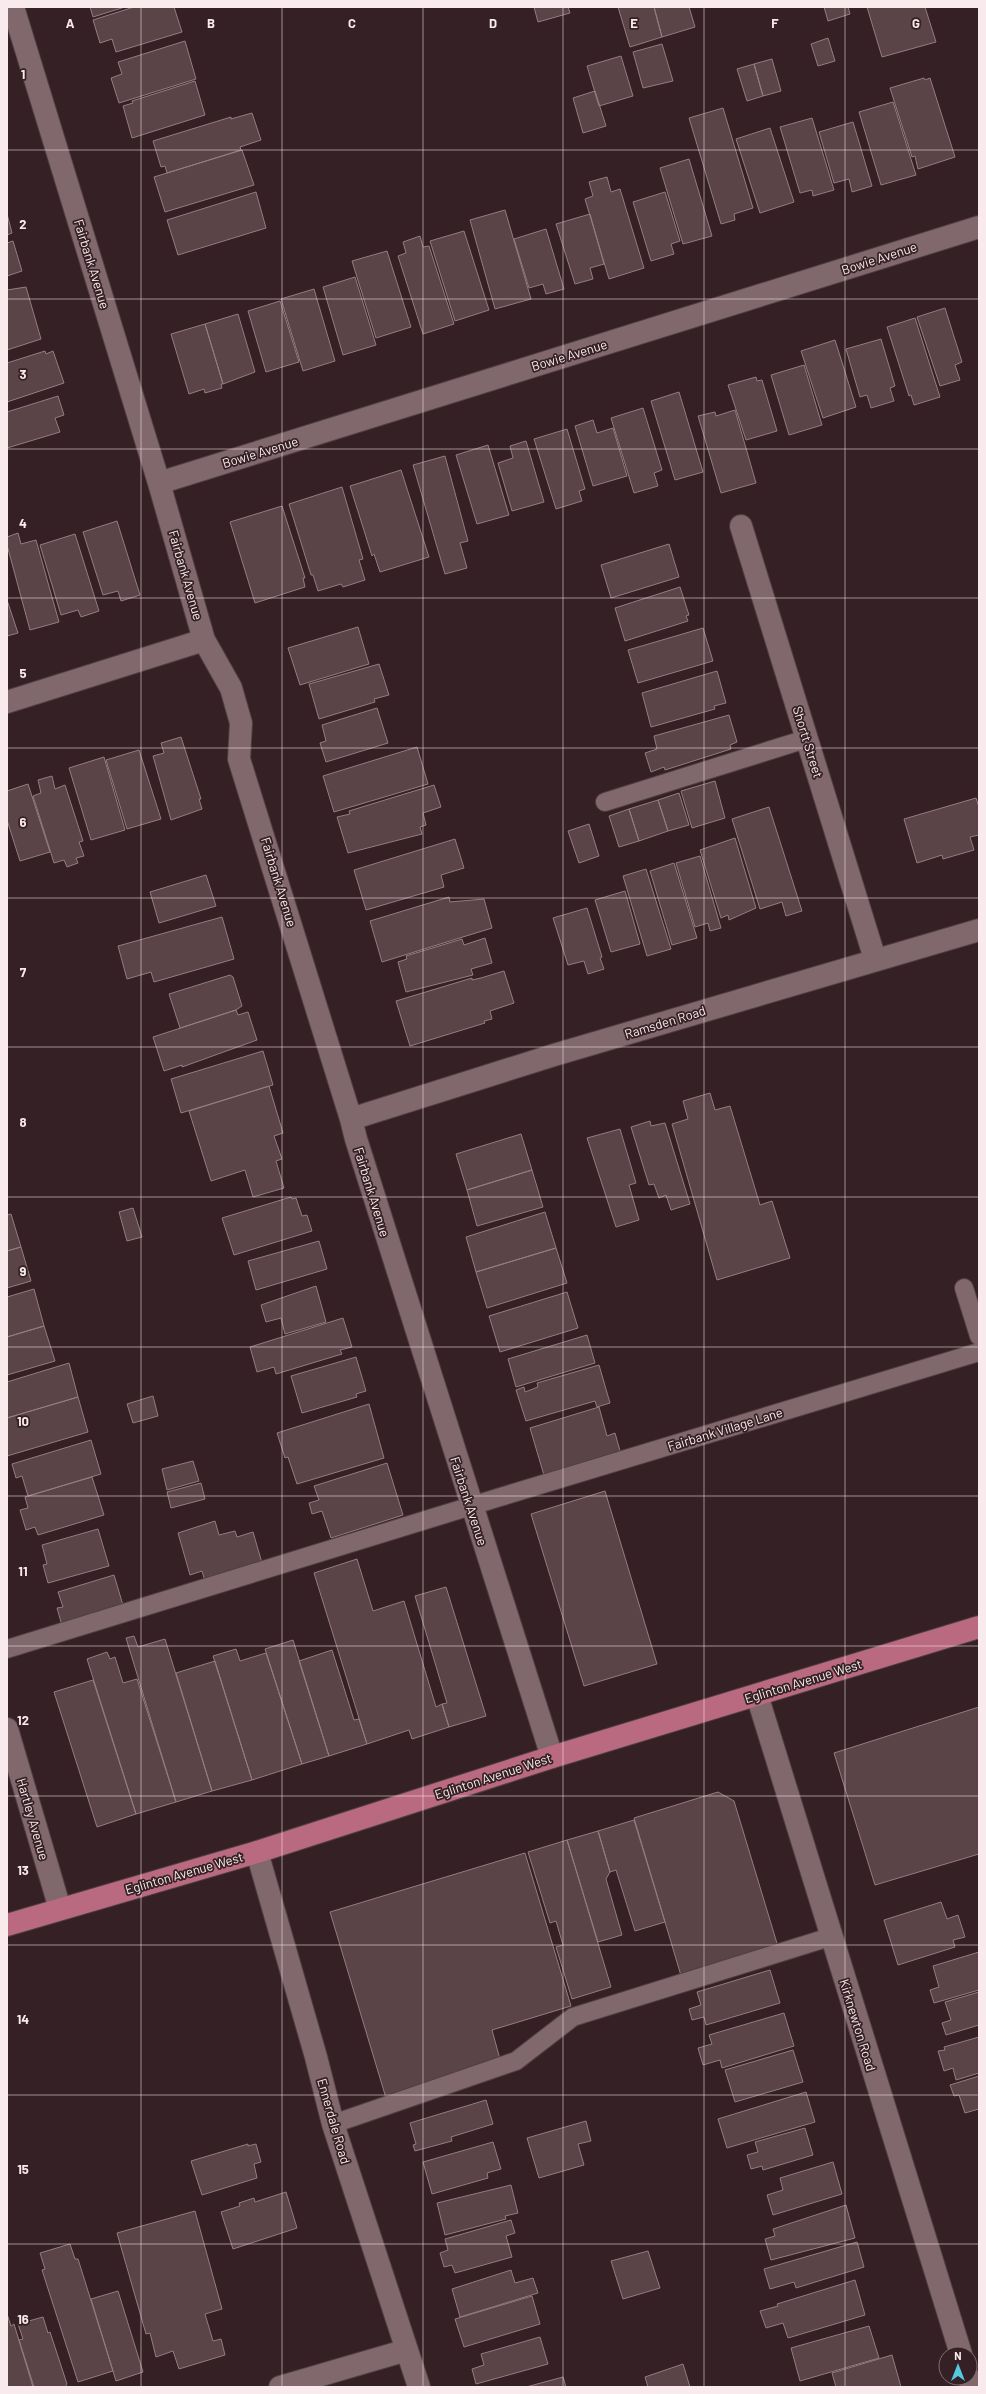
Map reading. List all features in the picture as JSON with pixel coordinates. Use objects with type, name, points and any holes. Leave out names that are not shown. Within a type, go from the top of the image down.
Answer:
[{"type":"main road","name":"Eglinton Avenue West","points":[[7,1925],[256,1852],[552,1757],[979,1627]]},
{"type":"street","name":"Fairbank Avenue","points":[[13,7],[159,483],[204,640],[231,688],[241,723],[240,759],[352,1118],[358,1147],[552,1757]]},
{"type":"street","name":"Bowie Avenue","points":[[159,483],[979,227]]},
{"type":"street","name":"Shortt Street","points":[[741,526],[875,959]]},
{"type":"street","points":[[7,702],[204,640]]},
{"type":"street","name":"Ramsden Road","points":[[352,1118],[554,1054],[875,959],[979,930]]},
{"type":"street","name":"Kirknewton Road","points":[[757,1695],[777,1754],[830,1937],[958,2346]]},
{"type":"street","name":"Hartley Avenue","points":[[7,1729],[60,1909]]},
{"type":"street","name":"Ennerdale Road","points":[[256,1852],[314,2050],[333,2124],[419,2387]]},
{"type":"street","points":[[280,2387],[407,2350]]},
{"type":"lane","points":[[604,802],[806,739]]},
{"type":"lane","points":[[964,1288],[979,1336]]},
{"type":"lane","name":"Fairbank Village Lane","points":[[7,1649],[979,1352]]},
{"type":"lane","points":[[333,2124],[516,2061],[573,2017],[830,1937]]},
{"type":"building","points":[[90,7],[125,7],[93,17]]},
{"type":"building","points":[[134,7],[174,7],[182,32],[116,52],[112,39],[100,43],[93,20]]},
{"type":"building","points":[[534,7],[568,7],[570,13],[538,22]]},
{"type":"building","points":[[618,7],[654,7],[662,37],[630,47]]},
{"type":"building","points":[[654,7],[689,7],[695,27],[662,37]]},
{"type":"building","points":[[824,7],[848,7],[850,14],[828,21]]},
{"type":"building","points":[[867,7],[925,7],[936,42],[882,57]]},
{"type":"building","points":[[828,38],[835,61],[818,66],[811,44]]},
{"type":"building","points":[[185,41],[196,79],[119,103],[111,78],[122,74],[118,62]]},
{"type":"building","points":[[662,44],[673,81],[643,88],[633,52]]},
{"type":"building","points":[[621,56],[633,96],[599,106],[587,66]]},
{"type":"building","points":[[772,59],[781,91],[763,96],[754,64]]},
{"type":"building","points":[[754,64],[763,96],[747,101],[737,69]]},
{"type":"building","points":[[924,78],[925,80],[930,78],[955,157],[918,169],[915,156],[912,157],[890,88]]},
{"type":"building","points":[[195,81],[205,115],[132,138],[123,106],[133,103],[132,101]]},
{"type":"building","points":[[595,91],[606,126],[583,133],[573,98]]},
{"type":"building","points":[[893,102],[916,175],[881,185],[859,112]]},
{"type":"building","points":[[723,108],[753,208],[734,214],[735,220],[721,224],[689,118]]},
{"type":"building","points":[[252,113],[261,140],[240,147],[241,150],[167,173],[165,166],[161,167],[153,141],[231,117],[231,119]]},
{"type":"building","points":[[812,118],[834,190],[813,196],[812,190],[800,193],[780,127]]},
{"type":"building","points":[[853,122],[872,186],[852,192],[849,179],[834,183],[819,132]]},
{"type":"building","points":[[770,128],[794,202],[760,213],[736,139]]},
{"type":"building","points":[[242,150],[254,185],[165,212],[154,177]]},
{"type":"building","points":[[689,159],[712,236],[683,244],[660,168]]},
{"type":"building","points":[[607,177],[611,192],[620,189],[644,268],[609,279],[585,199],[593,196],[589,182]]},
{"type":"building","points":[[256,192],[266,228],[178,255],[167,220]]},
{"type":"building","points":[[665,192],[680,241],[671,244],[674,254],[651,261],[633,202]]},
{"type":"building","points":[[505,210],[531,299],[495,309],[470,220]]},
{"type":"building","points":[[7,214],[12,233],[7,235]]},
{"type":"building","points":[[590,214],[604,264],[590,268],[593,279],[575,284],[556,224]]},
{"type":"building","points":[[546,229],[564,289],[546,294],[543,284],[529,288],[514,239]]},
{"type":"building","points":[[464,231],[489,310],[455,321],[430,241]]},
{"type":"building","points":[[420,236],[423,247],[429,246],[454,324],[423,334],[398,256],[406,253],[403,242]]},
{"type":"building","points":[[13,241],[22,271],[7,276],[7,243]]},
{"type":"building","points":[[387,251],[411,327],[376,338],[352,261]]},
{"type":"building","points":[[355,277],[376,345],[343,355],[323,287]]},
{"type":"building","points":[[26,287],[41,339],[7,350],[7,290]]},
{"type":"building","points":[[314,289],[335,361],[303,371],[281,299]]},
{"type":"building","points":[[280,301],[299,362],[266,372],[248,311]]},
{"type":"building","points":[[945,308],[962,362],[955,365],[960,380],[940,386],[917,317]]},
{"type":"building","points":[[238,314],[255,372],[223,384],[205,324]]},
{"type":"building","points":[[915,318],[940,397],[914,405],[911,395],[909,396],[887,327]]},
{"type":"building","points":[[205,324],[223,384],[221,384],[222,388],[205,393],[204,389],[189,394],[171,334]]},
{"type":"building","points":[[881,339],[895,386],[890,388],[894,401],[871,408],[867,395],[860,397],[846,349]]},
{"type":"building","points":[[835,340],[856,407],[823,418],[801,351]]},
{"type":"building","points":[[45,351],[46,354],[53,351],[64,383],[7,402],[7,363]]},
{"type":"building","points":[[804,365],[822,425],[789,435],[771,375]]},
{"type":"building","points":[[756,377],[757,381],[762,380],[777,431],[746,440],[728,385]]},
{"type":"building","points":[[679,392],[703,472],[675,480],[651,401]]},
{"type":"building","points":[[58,396],[64,415],[55,418],[60,432],[7,448],[7,412]]},
{"type":"building","points":[[643,408],[662,470],[654,473],[658,486],[634,493],[611,418]]},
{"type":"building","points":[[735,410],[756,483],[721,493],[698,416],[715,412],[716,416]]},
{"type":"building","points":[[593,420],[597,433],[613,428],[627,476],[593,486],[575,426]]},
{"type":"building","points":[[567,429],[585,489],[579,491],[582,501],[556,509],[534,439]]},
{"type":"building","points":[[526,441],[544,502],[512,511],[498,463],[513,458],[510,446]]},
{"type":"building","points":[[488,445],[509,515],[477,524],[456,455]]},
{"type":"building","points":[[445,456],[468,541],[460,543],[467,568],[445,574],[413,465]]},
{"type":"building","points":[[401,470],[429,557],[380,572],[374,554],[372,556],[350,486]]},
{"type":"building","points":[[342,487],[363,559],[359,560],[365,580],[343,587],[341,584],[318,591],[313,575],[311,575],[289,504]]},
{"type":"building","points":[[282,506],[305,578],[303,578],[305,587],[255,603],[230,522]]},
{"type":"building","points":[[117,521],[140,595],[121,601],[118,591],[103,595],[83,532]]},
{"type":"building","points":[[18,533],[21,544],[36,540],[59,622],[30,630],[7,545],[7,537]]},
{"type":"building","points":[[75,534],[99,611],[81,617],[78,610],[61,615],[40,545]]},
{"type":"building","points":[[669,544],[679,577],[611,598],[601,565]]},
{"type":"building","points":[[680,587],[689,615],[686,616],[688,621],[625,641],[615,608]]},
{"type":"building","points":[[7,600],[18,633],[7,636]]},
{"type":"building","points":[[358,627],[369,664],[300,685],[288,648]]},
{"type":"building","points":[[703,628],[713,661],[638,683],[628,650]]},
{"type":"building","points":[[379,664],[389,695],[374,699],[375,702],[319,719],[309,684]]},
{"type":"building","points":[[717,671],[726,703],[714,706],[715,709],[651,727],[642,693]]},
{"type":"building","points":[[377,708],[388,743],[326,762],[320,743],[326,741],[322,725]]},
{"type":"building","points":[[729,715],[737,742],[730,745],[731,749],[665,770],[664,767],[651,772],[645,753],[657,749],[654,736]]},
{"type":"building","points":[[181,737],[201,799],[199,799],[202,809],[171,820],[153,756],[164,753],[161,743]]},
{"type":"building","points":[[417,747],[428,784],[334,812],[323,776]]},
{"type":"building","points":[[139,750],[161,819],[127,829],[106,760]]},
{"type":"building","points":[[104,757],[125,830],[91,840],[69,768]]},
{"type":"building","points":[[52,776],[55,789],[65,785],[83,841],[79,842],[84,856],[76,858],[78,863],[67,867],[64,860],[54,863],[33,796],[41,793],[38,780]]},
{"type":"building","points":[[715,781],[725,818],[692,828],[681,791]]},
{"type":"building","points":[[28,784],[50,852],[20,861],[7,820],[7,791]]},
{"type":"building","points":[[434,785],[441,807],[423,813],[426,825],[420,827],[422,834],[348,853],[337,817],[350,814],[349,811]]},
{"type":"building","points":[[679,793],[689,825],[668,831],[658,800]]},
{"type":"building","points":[[976,798],[979,807],[979,835],[970,837],[974,850],[943,859],[942,855],[917,863],[904,819]]},
{"type":"building","points":[[658,800],[668,831],[639,841],[629,809]]},
{"type":"building","points":[[769,807],[802,911],[786,916],[782,902],[760,909],[732,819]]},
{"type":"building","points":[[629,809],[639,841],[619,847],[609,816]]},
{"type":"building","points":[[589,824],[599,856],[579,863],[568,831]]},
{"type":"building","points":[[735,838],[756,908],[729,920],[728,915],[721,918],[700,850]]},
{"type":"building","points":[[455,839],[464,868],[441,875],[444,887],[366,910],[354,870]]},
{"type":"building","points":[[700,856],[721,928],[710,931],[708,923],[695,927],[676,863]]},
{"type":"building","points":[[674,863],[697,938],[672,945],[650,871]]},
{"type":"building","points":[[646,869],[671,949],[647,956],[623,876]]},
{"type":"building","points":[[206,875],[216,906],[159,923],[150,892]]},
{"type":"building","points":[[625,891],[640,944],[611,952],[595,900]]},
{"type":"building","points":[[449,897],[450,902],[484,899],[492,928],[382,962],[370,921]]},
{"type":"building","points":[[587,908],[602,957],[600,958],[604,969],[588,974],[584,961],[568,965],[553,918]]},
{"type":"building","points":[[222,917],[234,959],[154,982],[151,972],[127,979],[118,946]]},
{"type":"building","points":[[485,938],[492,963],[471,969],[473,975],[406,992],[398,962],[407,959],[406,956],[462,939],[464,945]]},
{"type":"building","points":[[504,971],[514,1003],[490,1011],[492,1019],[484,1021],[485,1023],[410,1046],[396,1001],[472,978],[472,980]]},
{"type":"building","points":[[230,975],[233,977],[242,1006],[236,1010],[180,1028],[169,994]]},
{"type":"building","points":[[236,1010],[238,1015],[248,1012],[257,1040],[182,1067],[182,1065],[164,1071],[153,1037]]},
{"type":"building","points":[[263,1051],[273,1085],[181,1113],[171,1079]]},
{"type":"building","points":[[269,1086],[283,1133],[274,1136],[282,1159],[276,1161],[284,1188],[253,1197],[245,1170],[211,1181],[189,1111]]},
{"type":"building","points":[[710,1093],[715,1110],[730,1106],[760,1205],[772,1201],[790,1258],[717,1280],[672,1124],[688,1119],[683,1101]]},
{"type":"building","points":[[650,1121],[651,1126],[665,1123],[690,1204],[671,1210],[666,1195],[659,1198],[654,1184],[649,1185],[631,1127]]},
{"type":"building","points":[[620,1129],[636,1183],[629,1185],[639,1220],[616,1227],[587,1138]]},
{"type":"building","points":[[521,1134],[532,1170],[467,1190],[456,1154]]},
{"type":"building","points":[[532,1170],[543,1207],[477,1226],[467,1190]]},
{"type":"building","points":[[291,1197],[292,1199],[296,1198],[302,1216],[307,1215],[312,1231],[234,1255],[222,1218]]},
{"type":"building","points":[[133,1208],[142,1237],[127,1241],[119,1212]]},
{"type":"building","points":[[545,1212],[556,1248],[476,1272],[466,1237]]},
{"type":"building","points":[[11,1214],[21,1247],[7,1251],[7,1215]]},
{"type":"building","points":[[319,1241],[327,1269],[256,1290],[248,1261]]},
{"type":"building","points":[[21,1247],[31,1281],[7,1288],[7,1251]]},
{"type":"building","points":[[556,1248],[567,1283],[487,1308],[476,1272]]},
{"type":"building","points":[[316,1286],[326,1322],[285,1334],[281,1318],[266,1322],[261,1305]]},
{"type":"building","points":[[34,1289],[44,1326],[7,1337],[7,1297]]},
{"type":"building","points":[[567,1292],[578,1328],[500,1352],[489,1316]]},
{"type":"building","points":[[343,1318],[352,1347],[340,1350],[342,1354],[276,1374],[274,1367],[257,1372],[250,1347]]},
{"type":"building","points":[[44,1326],[55,1361],[7,1375],[7,1337]]},
{"type":"building","points":[[587,1335],[595,1363],[516,1387],[508,1359]]},
{"type":"building","points":[[356,1357],[366,1391],[356,1394],[357,1397],[302,1413],[291,1376]]},
{"type":"building","points":[[69,1363],[78,1397],[7,1418],[7,1382]]},
{"type":"building","points":[[599,1365],[610,1403],[597,1407],[595,1401],[526,1421],[516,1390],[524,1387],[525,1392],[538,1387],[537,1383]]},
{"type":"building","points":[[153,1396],[158,1416],[133,1423],[127,1404]]},
{"type":"building","points":[[78,1397],[88,1432],[7,1456],[7,1418]]},
{"type":"building","points":[[369,1404],[384,1458],[297,1484],[288,1457],[285,1458],[277,1433]]},
{"type":"building","points":[[599,1407],[607,1436],[615,1433],[622,1458],[546,1482],[530,1428]]},
{"type":"building","points":[[91,1440],[101,1474],[28,1496],[22,1476],[16,1478],[12,1464]]},
{"type":"building","points":[[193,1461],[199,1481],[167,1490],[162,1469]]},
{"type":"building","points":[[387,1463],[403,1515],[331,1538],[322,1511],[312,1514],[309,1503],[319,1500],[314,1486]]},
{"type":"building","points":[[92,1477],[104,1515],[38,1535],[35,1527],[26,1530],[20,1510],[28,1508],[25,1497]]},
{"type":"building","points":[[201,1483],[205,1499],[171,1508],[167,1492]]},
{"type":"building","points":[[605,1491],[657,1664],[584,1686],[531,1514]]},
{"type":"building","points":[[215,1521],[219,1535],[235,1531],[237,1537],[253,1532],[262,1563],[205,1581],[202,1571],[190,1575],[178,1533]]},
{"type":"building","points":[[98,1529],[109,1566],[48,1583],[43,1565],[47,1564],[42,1545]]},
{"type":"building","points":[[357,1559],[373,1611],[404,1601],[436,1707],[442,1704],[449,1727],[412,1739],[409,1730],[367,1744],[314,1573]]},
{"type":"building","points":[[114,1575],[125,1612],[63,1629],[57,1608],[63,1607],[58,1592]]},
{"type":"building","points":[[446,1587],[486,1716],[449,1727],[442,1704],[447,1703],[415,1596]]},
{"type":"building","points":[[134,1636],[138,1647],[165,1639],[212,1791],[176,1802],[126,1638]]},
{"type":"building","points":[[293,1640],[329,1756],[302,1764],[265,1649]]},
{"type":"building","points":[[236,1649],[240,1661],[266,1653],[302,1764],[252,1780],[213,1656]]},
{"type":"building","points":[[332,1650],[354,1720],[359,1719],[367,1744],[329,1756],[299,1661]]},
{"type":"building","points":[[107,1652],[110,1659],[115,1657],[123,1683],[137,1679],[176,1802],[136,1814],[87,1659]]},
{"type":"building","points":[[215,1661],[252,1780],[212,1791],[176,1673]]},
{"type":"building","points":[[93,1680],[136,1814],[97,1827],[54,1692]]},
{"type":"building","points":[[979,1707],[979,1854],[875,1885],[834,1753]]},
{"type":"building","points":[[718,1792],[734,1801],[779,1950],[682,1979],[634,1818]]},
{"type":"building","points":[[634,1820],[665,1922],[635,1931],[616,1870],[610,1872],[598,1831]]},
{"type":"building","points":[[598,1831],[610,1872],[606,1879],[622,1935],[598,1942],[567,1840]]},
{"type":"building","points":[[567,1840],[611,1987],[572,1999],[556,1947],[563,1945],[556,1921],[550,1923],[528,1852]]},
{"type":"building","points":[[525,1853],[571,2006],[492,2030],[501,2063],[386,2098],[330,1912]]},
{"type":"building","points":[[941,1902],[947,1919],[958,1915],[965,1937],[953,1940],[955,1947],[898,1965],[884,1920]]},
{"type":"building","points":[[979,1952],[979,1990],[934,2003],[930,1990],[939,1987],[933,1966]]},
{"type":"building","points":[[770,1970],[780,2003],[706,2025],[704,2017],[692,2020],[689,2009],[701,2005],[697,1992]]},
{"type":"building","points":[[979,1992],[979,2025],[946,2035],[942,2023],[951,2020],[945,2002]]},
{"type":"building","points":[[784,2013],[794,2046],[722,2068],[720,2060],[703,2065],[698,2048],[712,2044],[709,2035]]},
{"type":"building","points":[[979,2037],[979,2073],[956,2080],[953,2068],[944,2071],[938,2051],[945,2050],[944,2047]]},
{"type":"building","points":[[793,2050],[803,2082],[735,2102],[725,2070]]},
{"type":"building","points":[[979,2076],[979,2109],[965,2113],[959,2095],[954,2096],[950,2085]]},
{"type":"building","points":[[806,2092],[815,2122],[727,2148],[718,2119]]},
{"type":"building","points":[[486,2100],[493,2124],[451,2137],[452,2141],[415,2151],[413,2145],[416,2144],[410,2123]]},
{"type":"building","points":[[586,2121],[591,2141],[578,2144],[584,2165],[539,2178],[527,2138]]},
{"type":"building","points":[[805,2128],[813,2155],[763,2170],[762,2166],[751,2169],[747,2155],[758,2152],[755,2142]]},
{"type":"building","points":[[493,2142],[501,2169],[487,2173],[488,2178],[432,2194],[423,2162]]},
{"type":"building","points":[[248,2144],[248,2146],[256,2144],[261,2162],[254,2164],[257,2178],[202,2195],[191,2161]]},
{"type":"building","points":[[833,2162],[842,2194],[773,2215],[767,2195],[783,2190],[780,2178]]},
{"type":"building","points":[[511,2185],[518,2213],[505,2216],[506,2219],[445,2235],[437,2203]]},
{"type":"building","points":[[286,2192],[297,2228],[233,2249],[221,2212],[240,2206],[239,2203],[254,2198],[255,2202]]},
{"type":"building","points":[[846,2205],[855,2238],[771,2260],[765,2239],[775,2236],[773,2229]]},
{"type":"building","points":[[195,2211],[222,2309],[205,2314],[213,2341],[221,2339],[225,2355],[179,2369],[173,2351],[156,2357],[150,2333],[146,2334],[117,2233]]},
{"type":"building","points":[[511,2220],[515,2233],[506,2236],[512,2257],[455,2273],[452,2265],[444,2267],[440,2253],[448,2250],[445,2239]]},
{"type":"building","points":[[857,2242],[864,2267],[796,2288],[794,2282],[770,2289],[764,2269]]},
{"type":"building","points":[[70,2244],[75,2259],[78,2259],[113,2371],[78,2382],[42,2270],[45,2269],[40,2253]]},
{"type":"building","points":[[648,2251],[660,2288],[623,2299],[611,2261]]},
{"type":"building","points":[[511,2270],[515,2283],[533,2278],[538,2293],[460,2317],[452,2289]]},
{"type":"building","points":[[855,2280],[865,2315],[788,2338],[783,2323],[766,2328],[760,2311],[778,2306],[777,2304]]},
{"type":"building","points":[[118,2291],[143,2372],[116,2381],[91,2299]]},
{"type":"building","points":[[532,2296],[540,2324],[464,2347],[455,2319]]},
{"type":"building","points":[[7,2314],[11,2326],[14,2324],[33,2387],[7,2387]]},
{"type":"building","points":[[43,2317],[48,2333],[50,2332],[67,2384],[65,2387],[34,2387],[19,2340],[23,2339],[18,2324]]},
{"type":"building","points":[[869,2326],[879,2358],[800,2381],[791,2348]]},
{"type":"building","points":[[540,2337],[548,2364],[476,2384],[472,2369],[484,2365],[481,2354]]},
{"type":"building","points":[[892,2355],[901,2387],[836,2387],[832,2373]]},
{"type":"building","points":[[683,2364],[690,2387],[648,2387],[645,2377]]},
{"type":"building","points":[[563,2377],[566,2387],[526,2387]]}]
